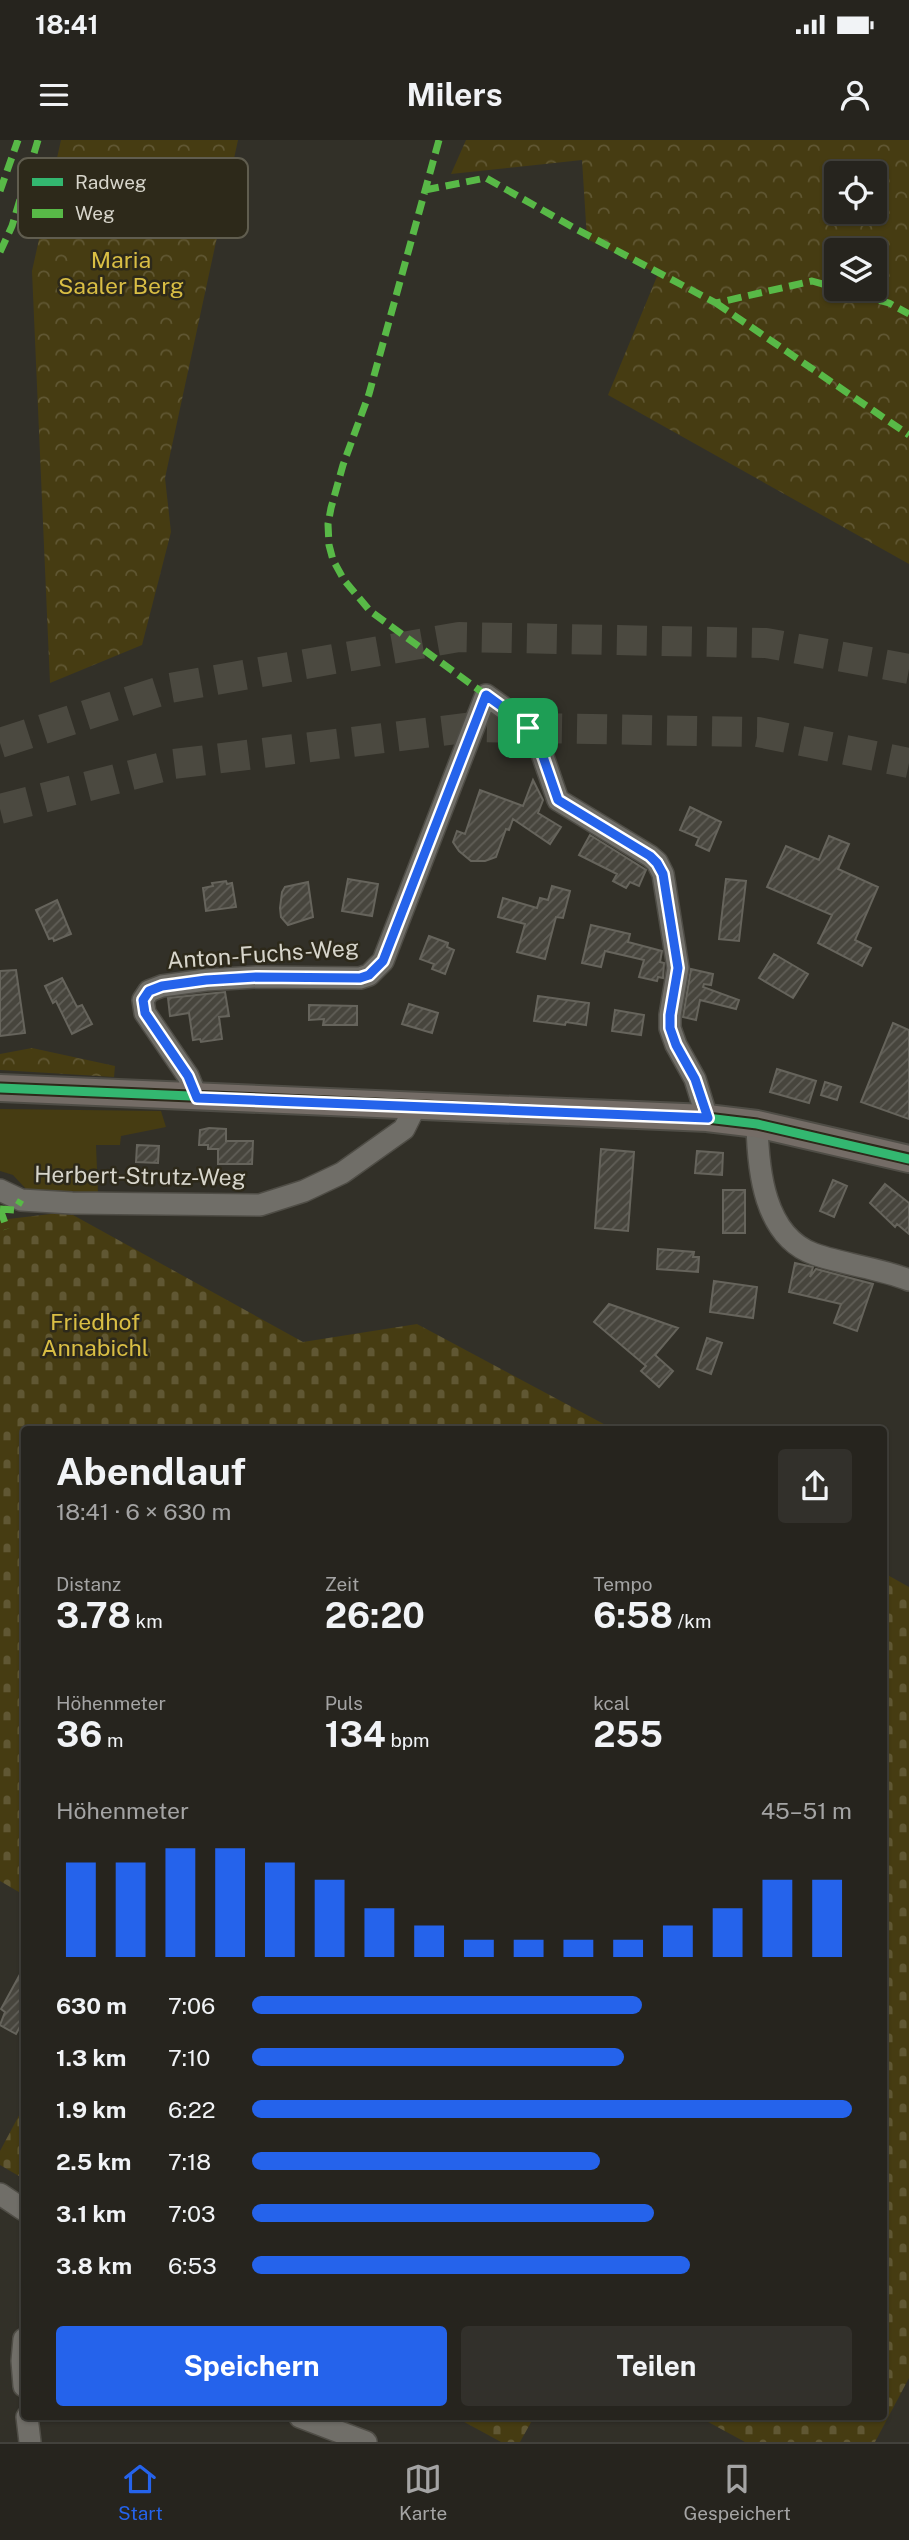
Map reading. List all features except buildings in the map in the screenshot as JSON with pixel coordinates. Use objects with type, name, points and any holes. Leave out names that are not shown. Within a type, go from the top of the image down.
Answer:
[{"type":"main road","points":[[0,1088],[708,1118],[757,1124],[909,1159]]},
{"type":"street","name":"Anton-Fuchs-Weg","points":[[197,1098],[188,1076],[145,1013],[143,1000],[149,991],[162,986],[231,978],[360,978],[369,975],[383,961],[486,695],[528,728],[539,745],[558,800],[650,856],[663,874],[678,968],[670,1028],[695,1079],[708,1118]]},
{"type":"street","name":"Herbert-Strutz-Weg","points":[[0,1190],[21,1199],[72,1203],[260,1205],[304,1191],[342,1172],[404,1129],[415,1107]]},
{"type":"street","points":[[757,1124],[762,1174],[771,1212],[792,1244],[814,1254],[909,1280]]},
{"type":"street","points":[[0,2194],[21,2208]]},
{"type":"street","points":[[27,2420],[30,2442]]},
{"type":"street","points":[[308,2420],[366,2442]]},
{"type":"green space","name":"Maria Saaler Berg","points":[[61,140],[238,140],[234,158],[57,158]]},
{"type":"green space","points":[[466,140],[909,140],[909,564],[608,395],[658,274],[587,239],[582,160],[451,174]]},
{"type":"green space","name":"Maria Saaler Berg","points":[[39,238],[217,238],[165,478],[171,532],[142,645],[50,683],[32,271]]},
{"type":"green space","points":[[32,1048],[115,1066],[114,1077],[0,1070],[0,1054]]},
{"type":"green space","points":[[0,1109],[161,1111],[166,1127],[121,1136],[120,1145],[96,1145],[98,1193],[26,1189],[13,1175],[0,1171]]},
{"type":"green space","name":"Friedhof Annabichl","points":[[59,1213],[73,1215],[303,1342],[417,1324],[608,1426],[21,1426],[21,1893],[0,1881],[0,1220]]},
{"type":"green space","points":[[887,1575],[909,1587],[909,2378],[887,2419]]},
{"type":"green space","points":[[21,2112],[21,2177],[0,2165],[0,2151]]},
{"type":"green space","points":[[461,2420],[532,2420],[520,2442],[501,2442]]},
{"type":"green space","points":[[705,2420],[887,2420],[875,2442],[745,2442]]},
{"type":"tunnel","points":[[0,743],[170,688],[459,637],[766,643],[909,669]]},
{"type":"tunnel","points":[[0,809],[174,764],[473,727],[758,732],[909,763]]},
{"type":"marked path","points":[[0,191],[18,140]]},
{"type":"marked path","points":[[33,158],[38,140]]},
{"type":"marked path","points":[[439,140],[369,394],[343,465],[331,508],[328,524],[329,545],[333,560],[344,580],[370,611],[486,695]]},
{"type":"marked path","points":[[425,190],[486,178],[716,303],[812,281],[824,284]]},
{"type":"marked path","points":[[0,252],[18,206]]},
{"type":"marked path","points":[[882,301],[909,314]]},
{"type":"marked path","points":[[716,303],[909,435]]},
{"type":"marked path","points":[[0,1209],[15,1210],[21,1200]]},
{"type":"marked path","points":[[0,1209],[7,1229]]},
{"type":"cycle path","points":[[197,1098],[188,1076],[145,1013],[143,1000],[149,991],[162,986],[206,980],[256,977],[360,978],[369,975],[383,961],[486,695],[528,728],[539,745],[558,800],[657,862],[663,874],[678,968],[670,1028],[695,1079],[707,1118]]},
{"type":"cycle path","points":[[0,1088],[707,1118],[757,1124],[909,1159]]},
{"type":"route","points":[[486,695],[528,728],[539,745],[558,800],[567,808],[650,856],[663,874],[678,968],[670,1028],[695,1079],[708,1118],[197,1098],[188,1076],[145,1013],[143,1000],[149,991],[162,986],[206,980],[256,977],[360,978],[369,975],[383,961],[486,695]]}]
